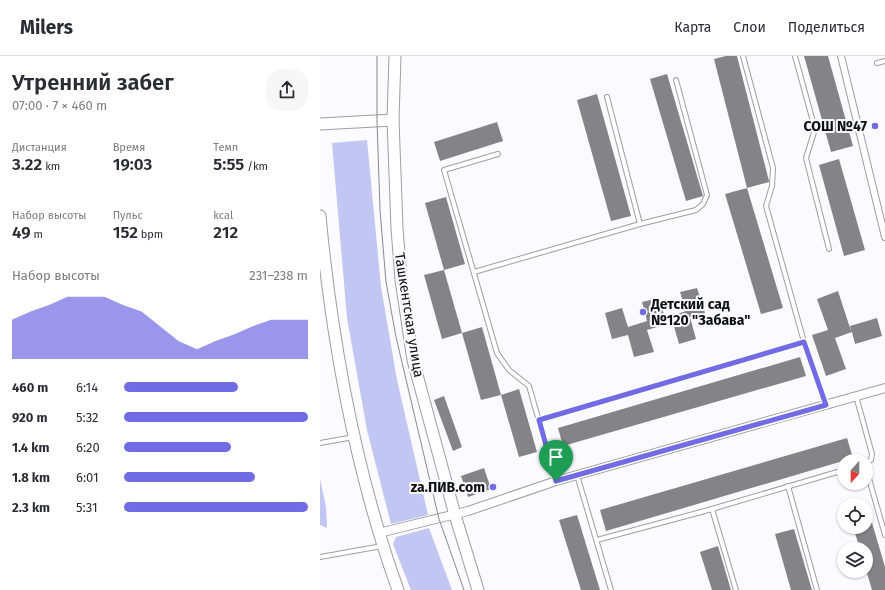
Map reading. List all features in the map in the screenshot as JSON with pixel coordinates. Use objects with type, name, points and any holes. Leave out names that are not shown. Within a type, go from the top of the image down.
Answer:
[{"type":"main road","name":"Ташкентская улица","points":[[395,56],[392,120],[401,280],[414,360],[455,515],[478,590]]},
{"type":"main road","points":[[320,124],[392,120]]},
{"type":"main road","points":[[320,216],[322,248],[334,335],[354,437],[382,546],[398,590]]},
{"type":"street","points":[[841,56],[885,237]]},
{"type":"street","points":[[379,533],[455,515],[556,481],[885,388]]},
{"type":"lane","points":[[743,56],[773,168],[772,186],[766,206],[804,342],[826,405]]},
{"type":"lane","points":[[795,56],[815,129],[806,158],[829,249]]},
{"type":"lane","points":[[877,63],[885,61]]},
{"type":"lane","points":[[474,272],[640,224],[696,210],[703,204],[707,195],[676,80]]},
{"type":"lane","points":[[607,97],[640,224]]},
{"type":"lane","points":[[498,154],[444,170],[497,353],[509,370],[529,386],[556,481]]},
{"type":"lane","points":[[539,420],[804,342]]},
{"type":"lane","points":[[856,396],[872,454]]},
{"type":"lane","points":[[320,443],[354,437]]},
{"type":"lane","points":[[597,540],[712,509],[837,472]]},
{"type":"lane","points":[[577,476],[611,590]]},
{"type":"lane","points":[[788,486],[817,590]]},
{"type":"lane","points":[[872,490],[885,535]]},
{"type":"lane","points":[[712,509],[736,590]]},
{"type":"lane","points":[[320,557],[382,546]]},
{"type":"shaded area","points":[[367,140],[381,287],[397,380],[428,515],[391,524],[367,430],[347,318],[332,143]]},
{"type":"shaded area","points":[[320,479],[326,507],[327,528],[320,525]]},
{"type":"shaded area","points":[[429,528],[452,590],[411,590],[393,544],[396,537]]},
{"type":"building","points":[[726,56],[737,56],[769,181],[747,188],[714,59]]},
{"type":"building","points":[[804,56],[828,56],[853,146],[831,152]]},
{"type":"building","points":[[667,74],[703,196],[686,201],[650,79]]},
{"type":"building","points":[[597,94],[631,216],[611,221],[577,100]]},
{"type":"building","points":[[497,122],[503,141],[440,161],[434,142]]},
{"type":"building","points":[[839,159],[865,250],[844,256],[819,165]]},
{"type":"building","points":[[747,188],[783,308],[761,314],[725,194]]},
{"type":"building","points":[[446,197],[465,264],[444,270],[425,203]]},
{"type":"building","points":[[444,270],[462,333],[442,339],[424,275]]},
{"type":"building","points":[[697,288],[705,313],[690,317],[696,339],[679,344],[671,316],[686,311],[680,292]]},
{"type":"building","points":[[838,291],[851,331],[850,326],[877,318],[882,336],[855,344],[852,332],[835,338],[846,369],[826,376],[812,335],[828,330],[817,299]]},
{"type":"building","points":[[659,298],[667,324],[647,330],[654,352],[634,357],[628,335],[612,339],[605,313],[622,308],[628,327],[647,321],[642,302]]},
{"type":"building","points":[[482,327],[501,395],[481,400],[462,333]]},
{"type":"building","points":[[800,357],[806,376],[563,446],[558,428]]},
{"type":"building","points":[[519,389],[537,452],[519,457],[501,395]]},
{"type":"building","points":[[444,396],[462,447],[453,451],[434,400]]},
{"type":"building","points":[[847,438],[852,454],[837,454],[837,463],[606,531],[600,510]]},
{"type":"building","points":[[484,468],[491,489],[468,497],[461,476]]},
{"type":"building","points":[[577,515],[600,590],[581,590],[559,520]]},
{"type":"building","points":[[873,526],[885,567],[885,590],[872,590],[868,578],[873,578],[873,542],[858,542],[855,534],[873,534]]},
{"type":"building","points":[[794,529],[812,590],[791,590],[775,534]]},
{"type":"building","points":[[718,546],[731,590],[712,590],[700,552]]},
{"type":"tram line","points":[[377,56],[377,121],[380,210],[386,282],[396,337],[439,519],[464,590]]},
{"type":"place","name":"СОШ №47","points":[[875,126]]},
{"type":"place","name":"Детский сад №120 \"Забава\"","points":[[643,312]]},
{"type":"place","name":"za.ПИВ.com","points":[[493,487]]},
{"type":"route","points":[[804,342],[826,405],[556,481],[539,420],[804,342]]}]
